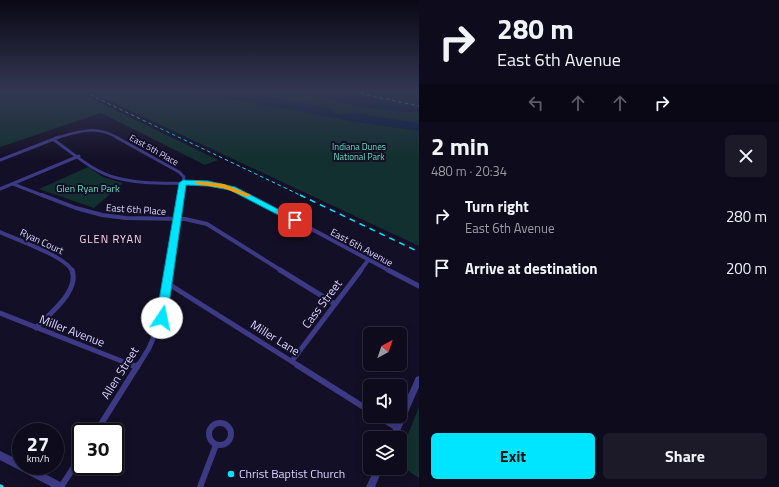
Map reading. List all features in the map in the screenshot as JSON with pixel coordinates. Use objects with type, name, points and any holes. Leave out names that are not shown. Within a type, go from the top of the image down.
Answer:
[{"type":"street","name":"East 5th Place","points":[[54,140],[88,129],[105,131],[179,172],[184,177],[183,183]]},
{"type":"street","name":"East 6th Avenue","points":[[54,140],[105,173],[118,178],[134,181],[216,184],[238,190],[419,286]]},
{"type":"street","points":[[0,160],[54,140]]},
{"type":"street","points":[[0,189],[79,156]]},
{"type":"street","name":"Allen Street","points":[[102,423],[137,367],[158,327],[164,309],[183,183]]},
{"type":"street","name":"East 6th Place","points":[[13,184],[106,216],[194,220],[213,227],[335,304]]},
{"type":"street","name":"Ryan Court","points":[[0,232],[61,259],[68,263],[74,271],[74,279],[71,290],[36,328]]},
{"type":"street","name":"Cass Street","points":[[292,361],[369,259]]},
{"type":"street","name":"Miller Lane","points":[[167,283],[363,407]]},
{"type":"street","name":"Miller Avenue","points":[[0,313],[137,367]]},
{"type":"street","points":[[396,431],[419,379]]},
{"type":"street","points":[[389,423],[397,428]]},
{"type":"street","points":[[200,487],[216,445]]},
{"type":"street","points":[[0,455],[12,461]]},
{"type":"street","points":[[38,475],[61,487],[72,470]]},
{"type":"street","points":[[370,487],[376,475]]},
{"type":"green space","points":[[0,115],[96,115],[0,147]]},
{"type":"green space","points":[[104,115],[125,115],[218,160],[205,165]]},
{"type":"green space","name":"Indiana Dunes National Park","points":[[139,115],[419,115],[419,246]]},
{"type":"green space","name":"Glen Ryan Park","points":[[88,167],[103,177],[123,183],[94,208],[39,189]]},
{"type":"green space","points":[[419,407],[419,478],[407,470],[407,437]]},
{"type":"water","points":[[317,115],[365,115],[419,123],[419,131]]},
{"type":"railway","points":[[132,115],[302,196]]},
{"type":"railway","points":[[300,195],[419,252]]},
{"type":"slow traffic","points":[[198,183],[216,184],[238,190],[247,195]]},
{"type":"place","name":"Christ Baptist Church","points":[[231,474]]},
{"type":"district","name":"GLEN RYAN","points":[[111,239]]},
{"type":"route","points":[[162,318],[183,183],[208,183],[232,188],[295,220]]}]
